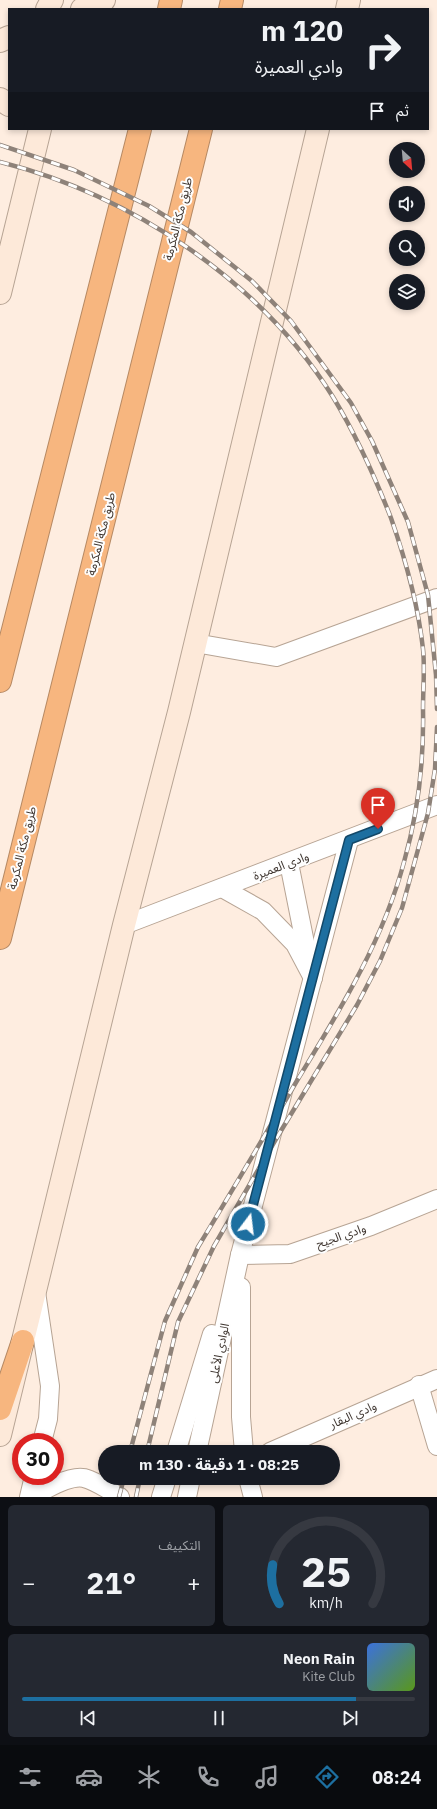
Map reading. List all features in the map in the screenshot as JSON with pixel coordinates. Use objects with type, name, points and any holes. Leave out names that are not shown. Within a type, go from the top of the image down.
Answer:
[{"type":"highway","points":[[0,681],[140,130]]},
{"type":"highway","name":"طريق مكة المكرمة","points":[[0,938],[200,130]]},
{"type":"highway","points":[[0,1409],[23,1341]]},
{"type":"street","points":[[84,8],[104,0]]},
{"type":"street","points":[[23,130],[32,159]]},
{"type":"street","points":[[0,293],[40,130]]},
{"type":"street","points":[[0,1435],[124,925],[195,643],[318,130]]},
{"type":"street","points":[[195,643],[276,657],[437,598]]},
{"type":"street","name":"وادي العميرة","points":[[124,925],[437,805]]},
{"type":"street","name":"الوادي الأعلى","points":[[199,1445],[240,1255],[349,840]]},
{"type":"street","points":[[289,863],[313,978]]},
{"type":"street","points":[[222,888],[263,912],[295,944],[313,978]]},
{"type":"street","name":"وادي الجيح","points":[[240,1255],[290,1254],[371,1226],[437,1199]]},
{"type":"street","points":[[178,1445],[214,1328],[240,1255]]},
{"type":"street","name":"الوادي الأعلى","points":[[240,1255],[241,1417],[243,1445]]},
{"type":"street","points":[[36,1287],[50,1386],[48,1419],[44,1433]]},
{"type":"street","name":"وادي البقار","points":[[286,1445],[419,1385],[437,1379]]},
{"type":"street","points":[[419,1385],[437,1446]]},
{"type":"street","points":[[30,1497],[54,1484],[83,1478],[108,1489],[120,1497]]},
{"type":"street","points":[[30,1497],[32,1485]]},
{"type":"street","points":[[161,1497],[165,1485]]},
{"type":"street","points":[[187,1497],[190,1485]]},
{"type":"street","points":[[250,1485],[253,1497]]},
{"type":"railway","points":[[0,145],[74,170],[149,206],[191,232],[252,281],[291,321],[351,403],[372,441],[408,522],[428,595],[436,675],[437,709]]},
{"type":"railway","points":[[0,162],[49,177],[97,196],[144,220],[189,248],[231,280],[269,316],[303,355],[333,397],[350,426],[365,456],[385,503],[411,583],[423,649],[423,728],[419,786],[409,843],[395,891],[384,920],[359,974],[198,1247],[165,1321],[132,1445]]},
{"type":"railway","points":[[149,1445],[178,1322],[214,1246],[276,1139],[357,1005],[380,961],[402,908],[428,813],[435,769],[437,727]]},
{"type":"railway","points":[[119,1497],[122,1485]]},
{"type":"railway","points":[[136,1497],[139,1485]]},
{"type":"route","points":[[248,1224],[349,840],[378,829]]}]
